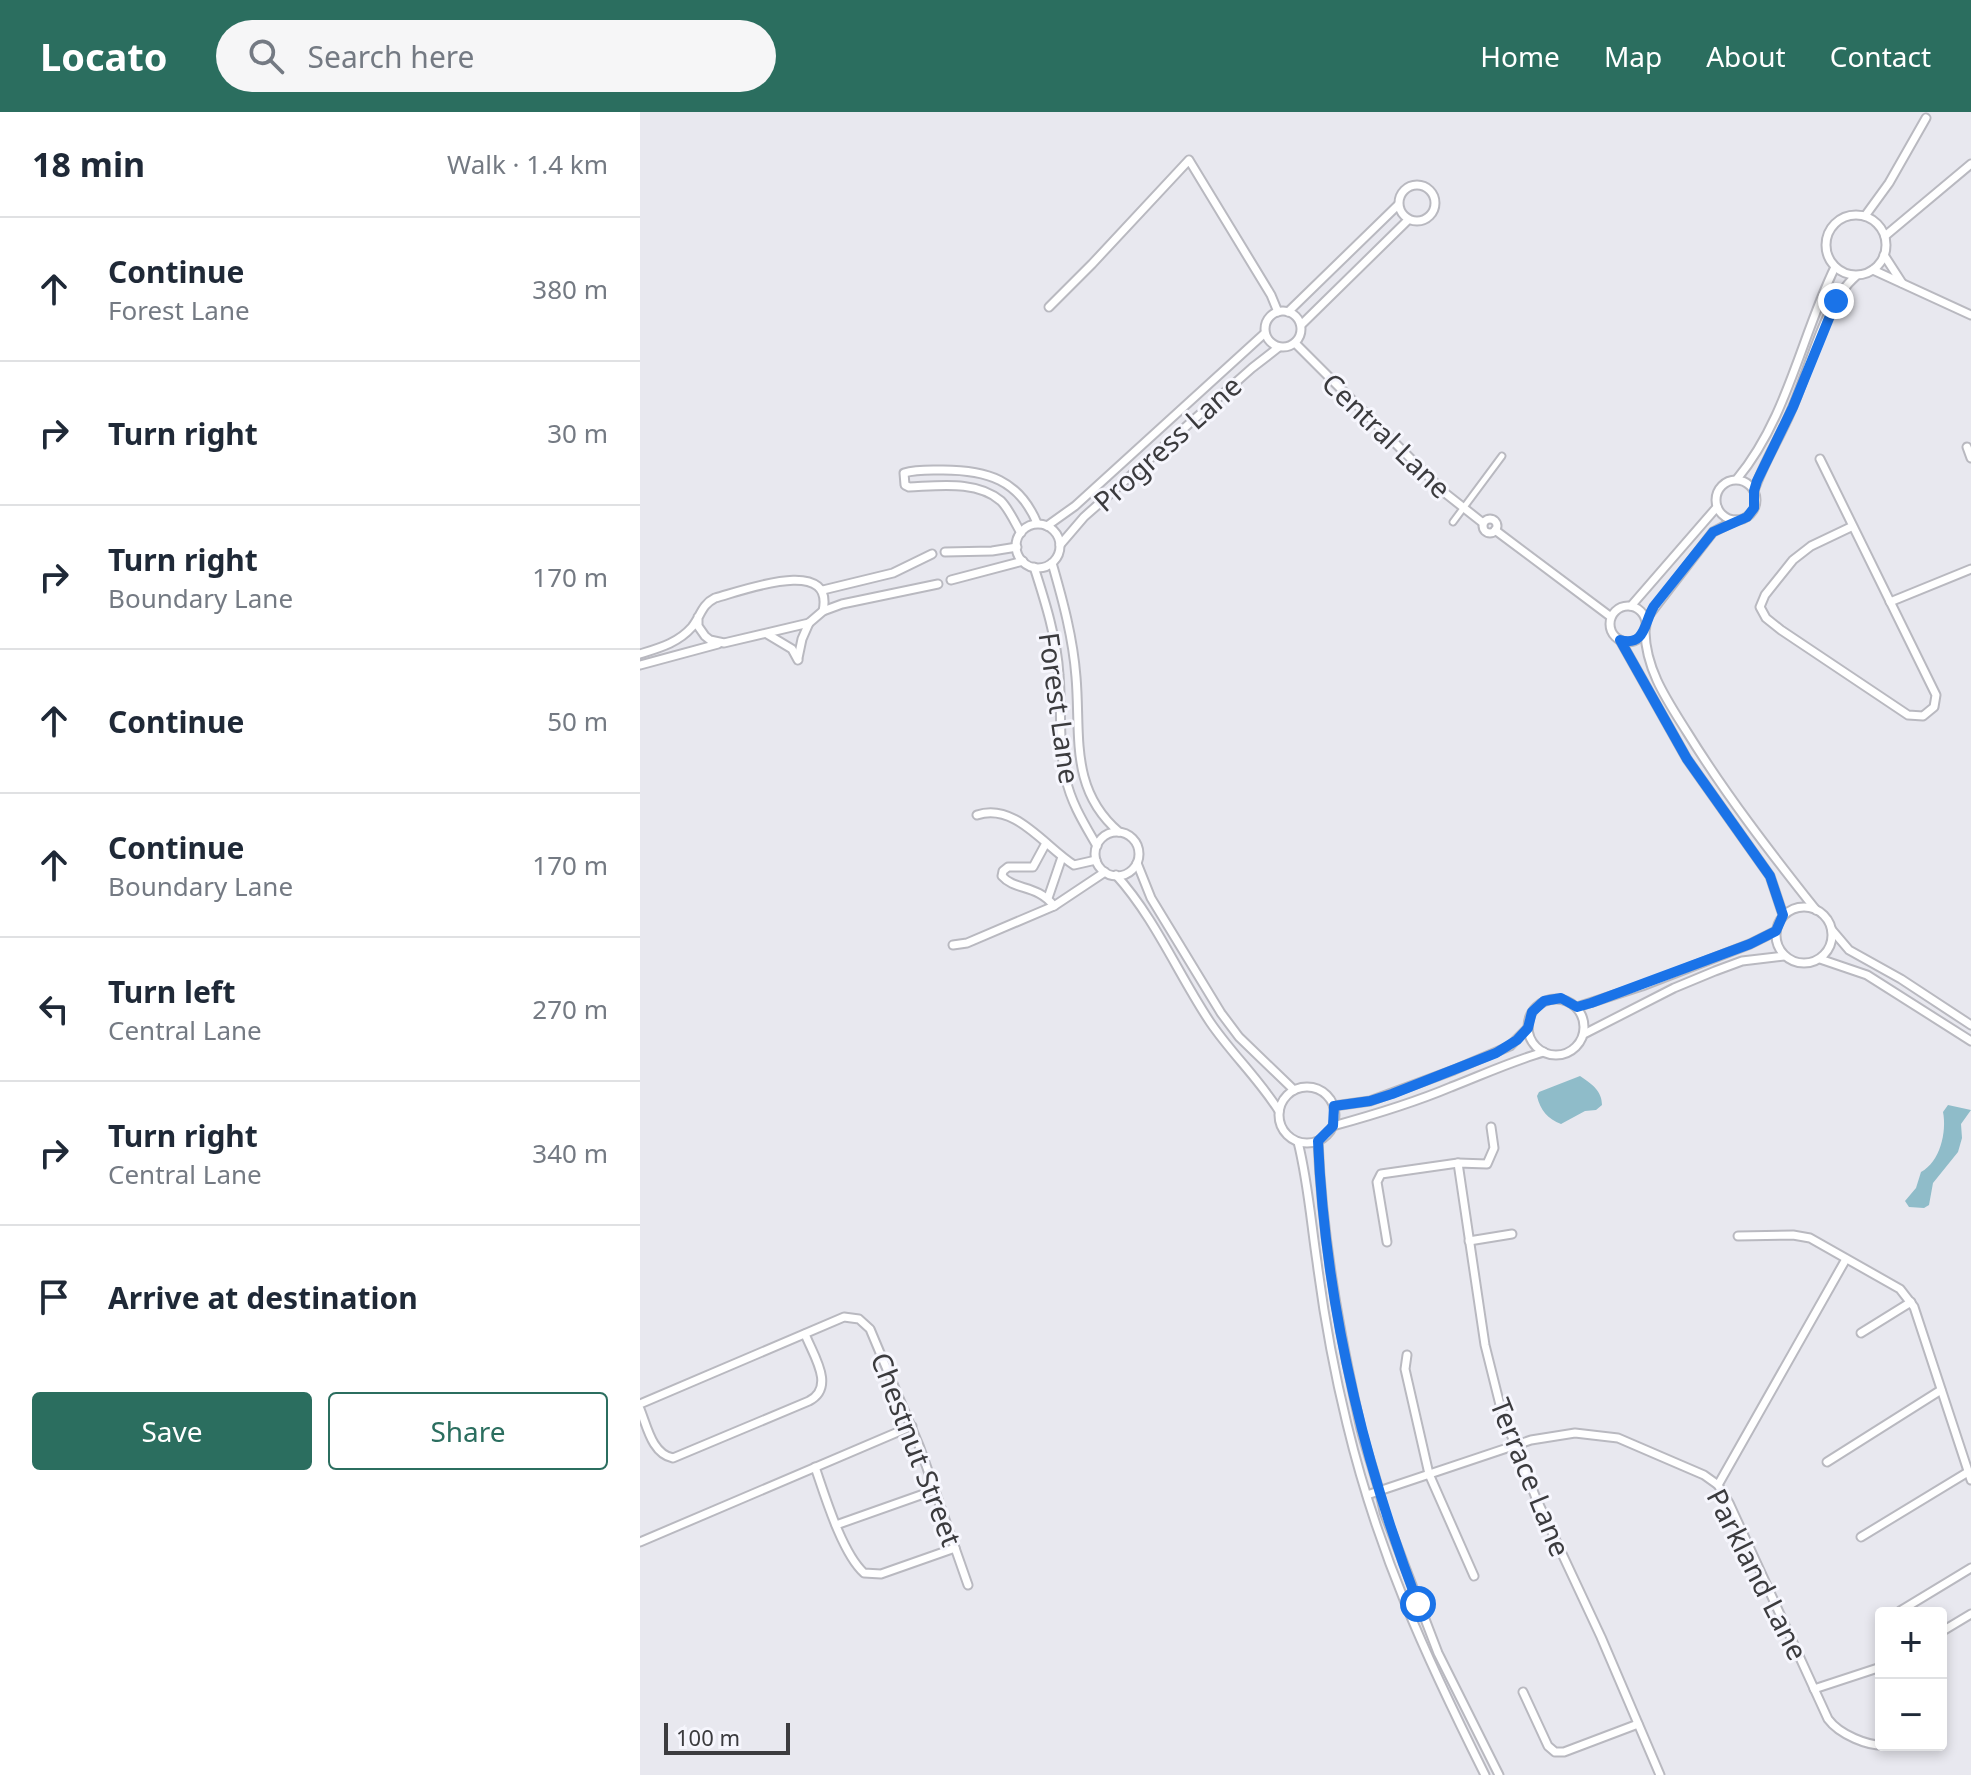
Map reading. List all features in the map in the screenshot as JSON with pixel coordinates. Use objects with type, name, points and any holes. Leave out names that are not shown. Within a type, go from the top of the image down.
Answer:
[{"type":"street","points":[[1865,216],[1889,183],[1926,118]]},
{"type":"street","points":[[1049,307],[1189,160],[1271,295],[1278,312]]},
{"type":"street","points":[[1885,236],[1971,164]]},
{"type":"street","points":[[1288,312],[1398,205],[1403,190],[1418,185],[1432,193],[1435,201],[1430,216],[1416,222],[1408,220],[1398,205]]},
{"type":"street","points":[[1856,276],[1835,267],[1826,253],[1825,245],[1829,229],[1841,218],[1857,214],[1880,227],[1885,236],[1884,255],[1873,270],[1856,276],[1847,284],[1836,301],[1793,407],[1754,491],[1754,508],[1747,517],[1713,532],[1646,619],[1647,657],[1654,676],[1700,753],[1738,809],[1849,950],[1901,979],[1971,1025]]},
{"type":"street","points":[[1301,325],[1408,220]]},
{"type":"street","points":[[1884,255],[1904,284]]},
{"type":"street","points":[[1736,520],[1722,515],[1717,507],[1718,490],[1725,482],[1737,479],[1750,464],[1769,430],[1835,267]]},
{"type":"street","points":[[1873,270],[1971,315]]},
{"type":"street","points":[[1278,312],[1288,312],[1298,319],[1300,335],[1295,343],[1279,347],[1270,342],[1265,333],[1266,322],[1278,312]]},
{"type":"street","name":"Progress Lane","points":[[1047,526],[1075,506],[1265,333]]},
{"type":"street","name":"Central Lane","points":[[1295,343],[1462,507],[1483,523],[1489,518],[1493,519],[1497,525],[1495,530],[1611,617]]},
{"type":"street","name":"Progress Lane","points":[[1060,545],[1084,517],[1279,347]]},
{"type":"street","points":[[1967,447],[1971,458]]},
{"type":"street","points":[[1453,522],[1502,456]]},
{"type":"street","points":[[1820,459],[1853,526],[1890,602],[1936,695],[1934,707],[1923,716],[1908,715],[1771,623],[1762,613],[1760,607],[1765,595],[1793,560],[1811,546],[1853,526]]},
{"type":"street","points":[[1021,533],[1001,501],[972,487],[909,487],[905,485],[904,473],[967,470],[992,476],[1013,488],[1029,506],[1037,523],[1047,526],[1056,534],[1060,545],[1052,563],[1034,567],[1023,561],[1017,547],[1021,533],[1037,523]]},
{"type":"street","points":[[1737,479],[1747,483],[1754,491]]},
{"type":"street","points":[[1631,606],[1717,507]]},
{"type":"street","points":[[945,552],[1017,547]]},
{"type":"street","points":[[823,590],[893,573],[932,554]]},
{"type":"street","points":[[951,580],[1023,561]]},
{"type":"street","name":"Forest Lane","points":[[1052,563],[1070,629],[1076,679],[1078,756],[1103,819],[1119,832]]},
{"type":"street","name":"Forest Lane","points":[[1034,567],[1045,600],[1059,671],[1062,759],[1067,782],[1075,805],[1097,846]]},
{"type":"street","points":[[1890,602],[1971,569]]},
{"type":"street","points":[[640,654],[677,641],[693,626],[708,601],[741,591],[802,579],[818,584],[823,590],[823,611]]},
{"type":"street","points":[[766,633],[792,649],[798,660],[809,623],[823,611],[842,604],[938,584]]},
{"type":"street","points":[[1646,619],[1640,610],[1631,606],[1619,608],[1611,617],[1611,628],[1687,759],[1770,876],[1783,915]]},
{"type":"street","points":[[698,617],[698,626],[705,636],[724,643]]},
{"type":"street","points":[[640,665],[809,623]]},
{"type":"street","points":[[1620,640],[1636,641],[1645,632]]},
{"type":"street","points":[[977,815],[997,812],[1018,822],[1062,857],[1078,865],[1096,860]]},
{"type":"street","points":[[1119,832],[1131,837],[1136,843],[1137,863],[1126,874],[1105,872],[1096,860],[1097,846],[1105,835],[1119,832]]},
{"type":"street","points":[[1046,843],[1033,867],[1008,867],[1002,876],[1009,883],[1038,890],[1054,906]]},
{"type":"street","points":[[1048,898],[1062,857]]},
{"type":"street","points":[[1137,863],[1151,898],[1221,1013],[1239,1037],[1294,1090]]},
{"type":"street","points":[[953,945],[967,943],[1054,906],[1105,872]]},
{"type":"street","points":[[1116,875],[1139,905],[1224,1042],[1264,1088],[1279,1111],[1283,1130],[1298,1142],[1325,1316],[1346,1422],[1375,1527],[1434,1674],[1485,1775]]},
{"type":"street","points":[[1816,910],[1799,907],[1783,915],[1776,931],[1778,948],[1784,956],[1801,964],[1820,959],[1867,975],[1971,1041]]},
{"type":"street","points":[[1820,959],[1831,943],[1831,929]]},
{"type":"street","points":[[1577,1007],[1746,946],[1776,931]]},
{"type":"street","points":[[1584,1034],[1674,988],[1726,966],[1784,956]]},
{"type":"street","points":[[1298,1142],[1318,1141],[1333,1126],[1388,1110],[1522,1058],[1544,1052],[1564,1054],[1580,1043],[1585,1024],[1577,1007],[1561,998],[1544,1001],[1532,1012],[1528,1028],[1510,1046],[1370,1101],[1334,1106]]},
{"type":"street","points":[[1528,1028],[1532,1041],[1544,1052]]},
{"type":"street","points":[[1279,1111],[1281,1102],[1294,1090],[1301,1087],[1317,1089],[1334,1106],[1333,1126]]},
{"type":"street","points":[[1387,1242],[1377,1182],[1381,1174],[1458,1163],[1487,1164],[1494,1148],[1491,1127]]},
{"type":"street","points":[[1318,1141],[1319,1171],[1343,1339],[1362,1432],[1384,1512],[1438,1653],[1499,1775]]},
{"type":"street","name":"Terrace Lane","points":[[1458,1163],[1490,1372],[1514,1445],[1660,1775]]},
{"type":"street","points":[[1305,1172],[1319,1171]]},
{"type":"street","points":[[1469,1241],[1512,1234]]},
{"type":"street","points":[[1738,1236],[1802,1235],[1900,1289],[1911,1302],[1970,1476],[1861,1537]]},
{"type":"street","points":[[1718,1485],[1846,1259]]},
{"type":"street","points":[[1861,1333],[1911,1302]]},
{"type":"street","name":"Chestnut Street","points":[[805,1334],[844,1317],[859,1319],[870,1329],[912,1426],[968,1585]]},
{"type":"street","points":[[805,1334],[823,1381],[820,1394],[673,1458],[666,1457],[657,1449],[640,1406],[805,1334]]},
{"type":"street","points":[[1407,1355],[1405,1369],[1429,1474],[1474,1576]]},
{"type":"street","points":[[1827,1462],[1941,1390]]},
{"type":"street","points":[[640,1542],[912,1426]]},
{"type":"street","name":"Parkland Lane","points":[[1367,1495],[1552,1435],[1598,1434],[1640,1447],[1704,1475],[1718,1485],[1729,1503],[1828,1719],[1839,1731],[1875,1745]]},
{"type":"street","points":[[815,1467],[836,1525],[857,1566],[869,1575],[881,1574],[955,1548]]},
{"type":"street","points":[[836,1525],[935,1490]]},
{"type":"street","points":[[1907,1607],[1971,1568]]},
{"type":"street","points":[[1947,1628],[1971,1614]]},
{"type":"street","points":[[1814,1689],[1875,1669]]},
{"type":"street","points":[[1523,1692],[1548,1746],[1555,1752],[1564,1752],[1638,1724]]},
{"type":"water","points":[[1580,1076],[1598,1092],[1602,1105],[1561,1124],[1548,1117],[1538,1101],[1539,1092]]},
{"type":"water","points":[[1948,1105],[1971,1110],[1961,1124],[1962,1138],[1958,1152],[1933,1183],[1929,1205],[1924,1208],[1909,1207],[1905,1201],[1916,1188],[1921,1172],[1933,1161],[1941,1146],[1943,1112]]},
{"type":"route","points":[[1418,1604],[1384,1512],[1353,1392],[1333,1283],[1318,1141],[1333,1126],[1334,1106],[1392,1094],[1496,1053],[1517,1040],[1528,1028],[1532,1012],[1544,1001],[1561,998],[1577,1007],[1591,1003],[1746,946],[1776,931],[1783,915],[1776,887],[1687,759],[1620,640],[1629,642],[1641,637],[1654,606],[1713,532],[1751,513],[1756,502],[1754,491],[1757,481],[1793,407],[1836,301]]}]
